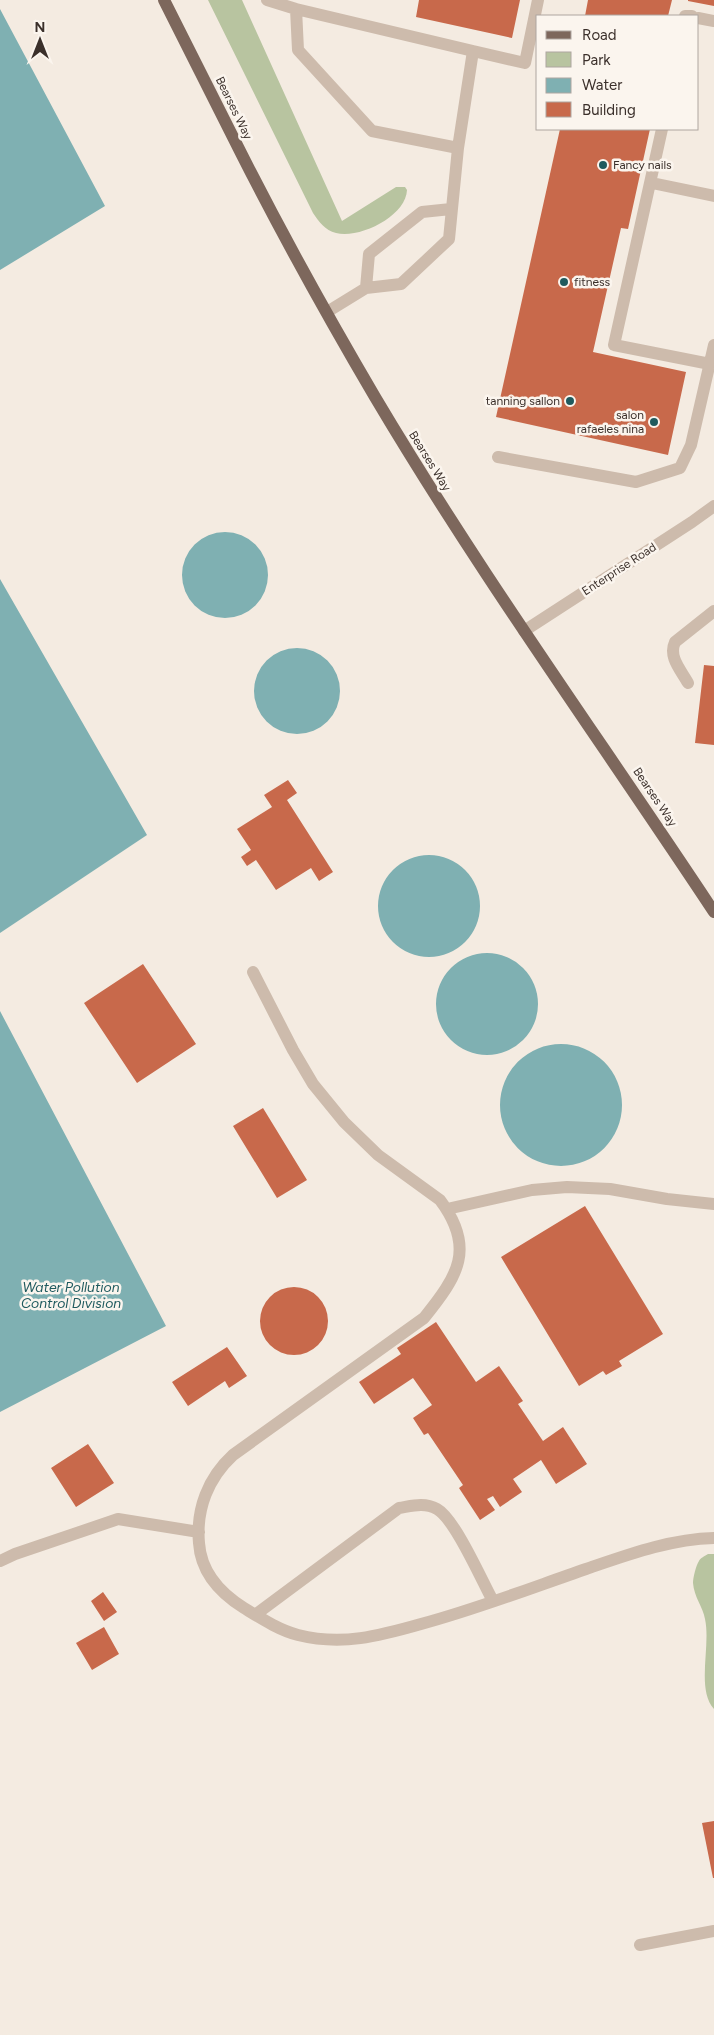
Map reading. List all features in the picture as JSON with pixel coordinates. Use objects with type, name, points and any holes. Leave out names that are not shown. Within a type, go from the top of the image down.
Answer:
[{"type":"main road","name":"Bearses Way","points":[[164,0],[273,215],[375,398],[440,502],[524,630],[714,912]]},
{"type":"street","points":[[267,0],[296,9],[525,63],[538,0]]},
{"type":"street","points":[[296,9],[298,50],[372,131],[458,148]]},
{"type":"street","points":[[699,18],[714,21]]},
{"type":"street","points":[[327,312],[366,288],[401,284],[449,240],[458,148],[473,51]]},
{"type":"street","points":[[662,130],[652,183],[614,345],[710,364]]},
{"type":"street","points":[[652,183],[714,196]]},
{"type":"street","points":[[366,288],[369,254],[422,212],[451,209]]},
{"type":"street","points":[[498,457],[636,482],[680,468],[691,445],[714,345]]},
{"type":"street","name":"Enterprise Road","points":[[524,630],[714,506]]},
{"type":"street","points":[[688,683],[672,656],[672,649],[675,642],[714,611]]},
{"type":"street","points":[[253,972],[293,1050],[313,1084],[344,1122],[378,1155],[440,1200],[447,1209],[459,1234],[460,1251],[457,1267],[437,1302],[424,1318],[220,1467],[207,1489],[202,1506],[199,1532],[201,1558],[211,1579],[224,1594],[279,1629],[300,1635],[335,1640],[373,1638],[452,1616],[653,1548],[714,1538]]},
{"type":"street","points":[[447,1209],[532,1190],[567,1187],[610,1189],[667,1199],[714,1204]]},
{"type":"street","points":[[255,1615],[399,1508],[423,1504],[438,1509],[450,1521],[493,1601]]},
{"type":"street","points":[[0,1561],[15,1554],[118,1519],[199,1532]]},
{"type":"street","points":[[640,1945],[714,1931]]},
{"type":"green space","points":[[208,0],[242,0],[342,221],[396,187],[405,187],[407,190],[405,200],[390,217],[369,229],[346,234],[332,232],[325,228],[313,213]]},
{"type":"green space","points":[[708,1554],[714,1554],[714,1709],[706,1690],[705,1619],[693,1583],[700,1559]]},
{"type":"water","points":[[0,9],[105,206],[0,270]]},
{"type":"water","points":[[225,532],[249,539],[261,551],[268,575],[261,599],[249,611],[225,618],[201,611],[189,599],[182,575],[189,551],[201,539]]},
{"type":"water","points":[[0,579],[147,835],[0,933]]},
{"type":"water","points":[[297,648],[313,652],[327,661],[336,675],[340,691],[336,707],[327,721],[313,730],[297,734],[281,730],[267,721],[258,707],[254,691],[258,675],[267,661],[281,652]]},
{"type":"water","points":[[429,855],[448,859],[465,870],[476,887],[480,906],[476,925],[465,942],[448,953],[429,957],[410,953],[393,942],[382,925],[378,906],[382,887],[393,870],[410,859]]},
{"type":"water","points":[[487,953],[506,957],[523,968],[534,985],[538,1004],[534,1023],[523,1040],[506,1051],[487,1055],[468,1051],[451,1040],[440,1023],[436,1004],[440,985],[451,968],[468,957]]},
{"type":"water","name":"Water Pollution Control Division","points":[[0,1011],[166,1326],[0,1412]]},
{"type":"water","points":[[561,1044],[584,1049],[604,1062],[617,1082],[622,1105],[617,1128],[604,1148],[584,1161],[561,1166],[538,1161],[518,1148],[505,1128],[500,1105],[505,1082],[518,1062],[538,1049]]},
{"type":"building","points":[[419,0],[520,0],[512,38],[416,17]]},
{"type":"building","points":[[588,0],[672,0],[668,15],[585,15]]},
{"type":"building","points":[[714,0],[714,6],[688,1]]},
{"type":"building","points":[[560,130],[650,130],[628,229],[621,228],[593,352],[686,372],[668,455],[496,417]]},
{"type":"building","points":[[704,665],[714,666],[714,745],[695,743]]},
{"type":"building","points":[[288,780],[297,793],[287,800],[333,872],[319,881],[311,868],[276,890],[256,860],[247,866],[241,857],[251,850],[237,829],[272,807],[264,795]]},
{"type":"building","points":[[143,964],[196,1044],[137,1083],[84,1003]]},
{"type":"building","points":[[263,1108],[307,1180],[277,1198],[233,1126]]},
{"type":"building","points":[[585,1206],[663,1334],[619,1361],[622,1366],[606,1375],[603,1371],[579,1386],[501,1257]]},
{"type":"building","points":[[287,1287],[301,1287],[313,1292],[323,1302],[328,1314],[328,1328],[323,1340],[313,1350],[301,1355],[287,1355],[275,1350],[265,1340],[260,1328],[260,1314],[265,1302],[275,1292]]},
{"type":"building","points":[[436,1322],[476,1382],[499,1366],[523,1401],[518,1404],[543,1441],[563,1427],[587,1464],[556,1484],[541,1460],[513,1479],[522,1492],[500,1507],[493,1496],[487,1499],[495,1510],[480,1520],[459,1488],[463,1485],[428,1433],[424,1435],[413,1418],[432,1405],[413,1378],[374,1404],[359,1382],[401,1354],[397,1348]]},
{"type":"building","points":[[227,1347],[247,1376],[229,1388],[225,1381],[188,1406],[172,1382]]},
{"type":"building","points":[[88,1444],[114,1483],[76,1507],[51,1468]]},
{"type":"building","points":[[103,1592],[117,1612],[104,1621],[91,1601]]},
{"type":"building","points":[[104,1627],[119,1654],[92,1670],[76,1643]]},
{"type":"building","points":[[714,1821],[714,1878],[713,1878],[702,1823]]},
{"type":"place","name":"Fancy nails","points":[[603,165]]},
{"type":"place","name":"fitness","points":[[564,282]]},
{"type":"place","name":"tanning sallon","points":[[570,401]]},
{"type":"place","name":"salon rafaeles nina","points":[[654,422]]}]
